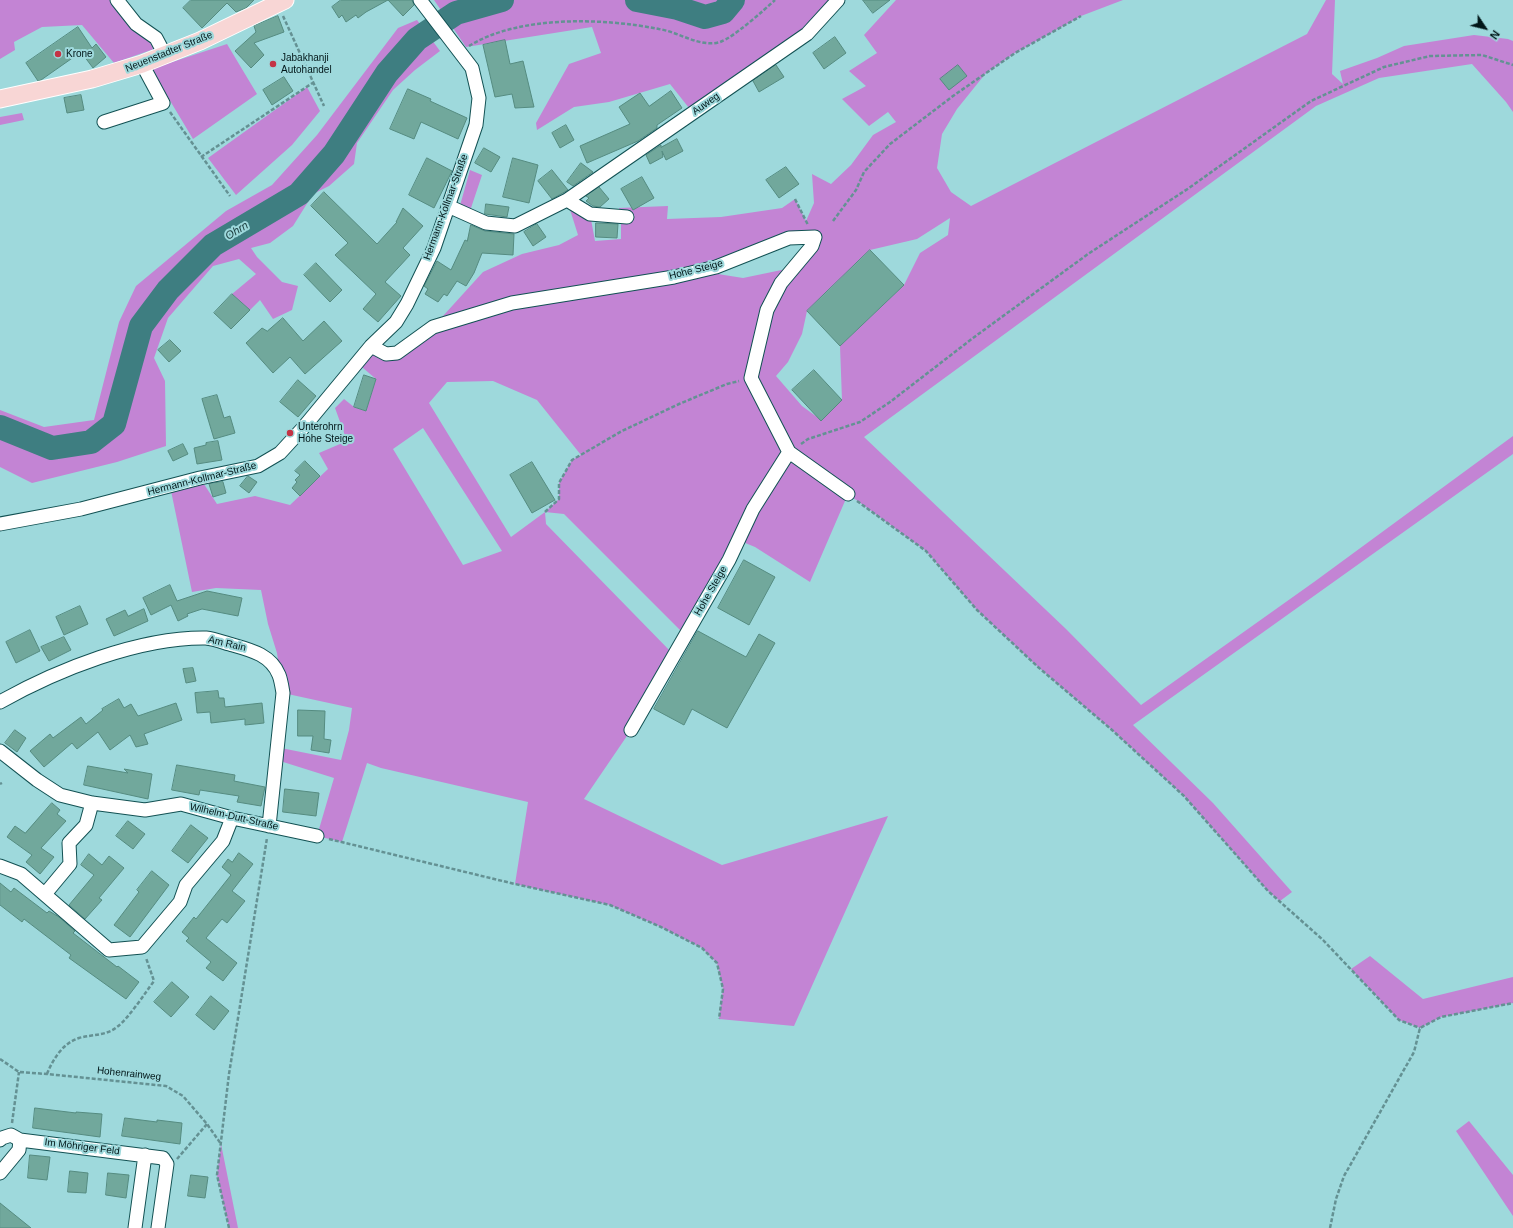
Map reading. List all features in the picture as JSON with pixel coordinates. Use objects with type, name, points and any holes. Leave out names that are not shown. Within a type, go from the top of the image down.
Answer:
[{"type":"main road","name":"Neuenstadter Straße","points":[[0,99],[92,79],[142,64],[200,41],[279,1]]},
{"type":"street","points":[[117,0],[136,24],[156,38],[165,55]]},
{"type":"street","name":"Auweg","points":[[448,206],[486,223],[515,226],[567,200],[807,34],[838,0]]},
{"type":"street","name":"Hermann-Kollmar-Straße","points":[[0,524],[81,509],[200,478],[258,466],[280,453],[303,428],[370,346],[396,322],[407,304],[434,248],[476,125],[479,98],[472,68],[422,2]]},
{"type":"street","points":[[104,122],[163,103],[142,64]]},
{"type":"street","points":[[567,200],[590,214],[627,217]]},
{"type":"street","points":[[815,237],[812,246],[781,283],[768,310],[751,378],[789,452],[848,494]]},
{"type":"street","name":"Hohe Steige","points":[[370,346],[386,354],[397,353],[433,327],[512,303],[674,276],[716,267],[789,238],[815,237]]},
{"type":"street","name":"Hohe Steige","points":[[631,730],[728,560],[753,510],[789,452]]},
{"type":"street","name":"Am Rain","points":[[0,702],[24,689],[109,654],[164,641],[208,638],[256,651],[270,661],[279,674],[283,692],[269,826]]},
{"type":"street","name":"Wilhelm-Dutt-Straße","points":[[0,751],[60,795],[92,803],[146,810],[181,804],[232,818],[317,836]]},
{"type":"street","points":[[45,894],[70,864],[69,843],[86,825],[92,803]]},
{"type":"street","points":[[0,866],[21,874],[109,950],[142,947],[180,902],[186,885],[223,841],[232,818]]},
{"type":"street","points":[[0,1173],[19,1150],[6,1138]]},
{"type":"street","name":"Im Möhriger Feld","points":[[6,1138],[145,1155],[163,1158],[167,1164]]},
{"type":"street","points":[[135,1228],[145,1155]]},
{"type":"street","points":[[158,1228],[167,1164]]},
{"type":"path","points":[[456,46],[524,26],[566,22],[612,22],[660,29],[692,40],[710,44],[722,42],[742,28],[776,0]]},
{"type":"path","points":[[279,1],[324,106]]},
{"type":"path","points":[[832,221],[856,190],[864,172],[890,144],[953,96],[1015,52],[1080,16]]},
{"type":"path","points":[[789,452],[808,439],[860,422],[890,402],[973,338],[1088,254],[1189,188],[1311,101],[1384,67],[1430,56],[1482,55],[1513,64]]},
{"type":"path","points":[[201,158],[314,82]]},
{"type":"path","points":[[163,103],[201,158],[230,196]]},
{"type":"path","points":[[795,198],[815,237]]},
{"type":"path","points":[[545,512],[559,499],[559,482],[572,460],[622,431],[679,404],[727,384],[751,378]]},
{"type":"path","points":[[848,494],[926,551],[977,610],[1184,796],[1268,891],[1323,940],[1399,1020],[1420,1028]]},
{"type":"path","points":[[229,1228],[217,1175],[236,1029],[269,826]]},
{"type":"path","points":[[317,836],[515,884],[610,905],[661,927],[702,948],[717,963],[723,989],[719,1020]]},
{"type":"path","points":[[47,1074],[52,1062],[63,1048],[78,1038],[103,1035],[118,1027],[154,981],[142,947]]},
{"type":"path","points":[[1330,1228],[1336,1199],[1344,1176],[1414,1052],[1420,1028],[1441,1017],[1513,1003]]},
{"type":"path","points":[[0,1059],[19,1072],[6,1138]]},
{"type":"path","name":"Hohenrainweg","points":[[19,1072],[166,1086],[183,1096],[207,1124],[221,1144]]},
{"type":"path","points":[[167,1164],[176,1160],[207,1124]]},
{"type":"shaded area","points":[[0,0],[114,0],[148,39],[154,49],[114,63],[82,25],[42,27],[14,42],[15,50],[0,59]]},
{"type":"shaded area","points":[[434,0],[838,0],[807,34],[693,113],[670,84],[609,102],[574,107],[537,130],[536,123],[569,64],[601,53],[592,27],[466,47]]},
{"type":"shaded area","points":[[896,0],[1123,0],[1081,16],[1015,53],[986,73],[957,109],[942,134],[937,168],[951,192],[971,206],[1307,34],[1326,0],[1335,0],[1332,74],[1343,84],[1340,71],[1377,58],[1404,46],[1474,35],[1508,39],[1513,41],[1513,112],[1472,64],[1379,78],[1316,106],[864,437],[1066,629],[1141,705],[1314,582],[1513,436],[1513,454],[1133,725],[1213,803],[1292,892],[1280,901],[1268,891],[1184,796],[1112,730],[1038,667],[977,610],[926,551],[848,494],[810,582],[755,547],[738,540],[685,635],[564,514],[545,512],[546,524],[674,655],[631,730],[584,799],[722,865],[888,816],[794,1026],[719,1019],[723,989],[717,963],[702,948],[661,927],[610,905],[515,884],[528,802],[381,768],[367,763],[342,842],[317,836],[334,778],[280,761],[281,748],[341,760],[349,730],[352,708],[283,693],[277,653],[268,624],[261,590],[216,588],[192,592],[170,486],[200,478],[217,504],[255,496],[290,505],[328,469],[319,453],[347,441],[335,408],[344,399],[354,407],[366,411],[376,379],[356,362],[371,346],[386,354],[433,327],[483,272],[522,254],[559,245],[578,235],[567,200],[590,214],[595,241],[621,239],[619,208],[668,206],[667,219],[721,217],[782,208],[795,199],[806,221],[814,203],[812,174],[831,184],[851,165],[873,135],[896,122],[888,112],[869,126],[842,99],[866,86],[849,71],[877,53],[864,35]],"holes":[[[950,218],[948,235],[920,253],[904,285],[840,346],[842,400],[821,420],[802,406],[776,376],[788,362],[802,334],[807,311],[870,250],[917,239]],[[815,237],[796,267],[743,278],[699,271]],[[493,381],[537,400],[581,455],[572,460],[559,483],[559,499],[545,512],[511,537],[429,403],[447,382]],[[423,428],[502,551],[463,565],[393,449]]]},
{"type":"shaded area","points":[[417,20],[440,51],[415,70],[393,90],[357,143],[354,164],[329,186],[313,194],[293,226],[270,243],[251,248],[257,257],[282,282],[298,286],[292,310],[273,319],[260,300],[250,310],[232,294],[256,274],[239,259],[213,266],[168,318],[154,358],[165,381],[166,446],[117,462],[32,483],[0,467],[0,410],[44,427],[94,420],[119,322],[136,286],[226,211],[272,185],[317,135],[398,28]]},
{"type":"shaded area","points":[[227,44],[257,94],[193,139],[151,69]]},
{"type":"shaded area","points":[[307,87],[320,111],[292,145],[236,195],[208,158]]},
{"type":"shaded area","points":[[22,113],[24,120],[0,125],[0,117]]},
{"type":"shaded area","points":[[470,170],[482,175],[469,214],[459,209]]},
{"type":"shaded area","points":[[1370,956],[1423,999],[1513,977],[1513,1003],[1441,1017],[1420,1028],[1399,1020],[1351,969]]},
{"type":"shaded area","points":[[1469,1121],[1513,1175],[1513,1216],[1456,1131]]},
{"type":"shaded area","points":[[221,1144],[238,1228],[229,1228],[217,1175]]},
{"type":"building","points":[[191,0],[254,0],[246,8],[236,12],[227,3],[202,28],[183,8]]},
{"type":"building","points":[[341,0],[388,0],[358,18],[356,15],[346,22],[342,15],[339,18],[332,7]]},
{"type":"building","points":[[388,0],[412,0],[414,5],[403,16]]},
{"type":"building","points":[[863,0],[890,0],[873,13]]},
{"type":"building","points":[[278,16],[284,32],[254,43],[264,55],[251,68],[235,51],[256,32],[254,26]]},
{"type":"building","name":"Krone","points":[[78,27],[92,48],[96,44],[106,57],[93,68],[81,52],[38,81],[26,63]]},
{"type":"building","points":[[835,37],[846,53],[824,69],[813,53]]},
{"type":"building","points":[[505,40],[510,64],[523,61],[534,107],[515,108],[512,94],[495,97],[483,45]]},
{"type":"building","points":[[776,65],[784,77],[759,92],[753,81]]},
{"type":"building","points":[[958,65],[967,76],[949,90],[940,79]]},
{"type":"building","points":[[284,77],[293,91],[272,105],[263,90]]},
{"type":"building","points":[[408,89],[467,118],[458,139],[421,122],[414,139],[390,129]]},
{"type":"building","points":[[671,91],[682,108],[657,125],[657,128],[638,141],[587,163],[580,146],[630,124],[619,107],[640,93],[649,106]]},
{"type":"building","points":[[81,95],[84,110],[67,113],[64,98]]},
{"type":"building","points":[[566,125],[574,140],[560,148],[552,133]]},
{"type":"building","points":[[677,139],[683,151],[666,160],[662,151],[663,157],[650,164],[646,155],[661,145],[661,147]]},
{"type":"building","points":[[484,148],[500,157],[491,172],[475,163]]},
{"type":"building","points":[[427,158],[452,171],[434,208],[409,195]]},
{"type":"building","points":[[513,158],[538,165],[529,203],[503,197]]},
{"type":"building","points":[[581,163],[593,172],[573,186],[567,182]]},
{"type":"building","points":[[786,167],[799,184],[779,198],[766,180]]},
{"type":"building","points":[[552,170],[568,190],[552,199],[538,181]]},
{"type":"building","points":[[642,177],[654,198],[633,210],[621,189]]},
{"type":"building","points":[[599,187],[609,199],[600,207],[593,206],[586,201],[589,198],[586,196]]},
{"type":"building","points":[[324,192],[377,244],[397,222],[403,208],[423,226],[403,248],[410,255],[385,282],[401,296],[378,322],[363,309],[376,294],[335,255],[348,243],[311,206]]},
{"type":"building","points":[[486,204],[509,207],[507,217],[485,214]]},
{"type":"building","points":[[596,223],[618,224],[617,238],[596,237]]},
{"type":"building","points":[[537,224],[546,237],[533,246],[524,232]]},
{"type":"building","points":[[471,225],[485,231],[514,234],[513,255],[482,253],[474,273],[466,286],[457,281],[447,296],[444,294],[438,302],[425,294],[428,289],[424,286],[437,261],[451,270],[465,240],[467,241]]},
{"type":"building","points":[[870,250],[904,285],[840,346],[807,311]]},
{"type":"building","points":[[316,263],[342,290],[330,302],[304,275]]},
{"type":"building","points":[[232,294],[250,310],[231,329],[214,313]]},
{"type":"building","points":[[283,318],[303,341],[324,321],[342,341],[305,374],[290,357],[273,373],[246,343],[262,328],[267,331]]},
{"type":"building","points":[[170,340],[181,351],[169,362],[158,350]]},
{"type":"building","points":[[814,370],[842,400],[821,421],[792,390]]},
{"type":"building","points":[[364,375],[376,379],[366,411],[354,407]]},
{"type":"building","points":[[298,380],[316,396],[298,417],[280,402]]},
{"type":"building","points":[[217,395],[224,418],[230,416],[235,433],[214,439],[202,399]]},
{"type":"building","points":[[218,441],[222,460],[197,464],[194,448],[206,445],[206,443]]},
{"type":"building","points":[[183,444],[188,454],[173,461],[168,451]]},
{"type":"building","points":[[305,461],[320,476],[300,496],[292,488],[297,482],[295,480],[300,475],[295,471]]},
{"type":"building","points":[[532,462],[555,500],[532,513],[510,475]]},
{"type":"building","points":[[248,476],[257,482],[249,493],[240,486]]},
{"type":"building","points":[[223,482],[226,493],[213,497],[209,484]]},
{"type":"building","points":[[744,560],[775,577],[749,625],[718,608]]},
{"type":"building","points":[[170,585],[177,601],[207,591],[242,598],[238,616],[202,609],[187,614],[188,616],[178,621],[171,605],[151,615],[143,598]]},
{"type":"building","points":[[80,606],[88,624],[64,635],[56,617]]},
{"type":"building","points":[[144,609],[148,621],[114,636],[106,619],[125,610],[128,616]]},
{"type":"building","points":[[30,630],[40,651],[16,663],[6,642]]},
{"type":"building","points":[[698,631],[746,657],[759,634],[775,643],[727,728],[692,709],[684,725],[654,709]]},
{"type":"building","points":[[64,637],[71,650],[49,661],[41,647]]},
{"type":"building","points":[[193,668],[196,681],[186,683],[183,669]]},
{"type":"building","points":[[218,691],[219,698],[224,698],[225,707],[262,703],[264,723],[245,725],[245,719],[211,723],[210,712],[197,713],[195,693]]},
{"type":"building","points":[[119,699],[124,708],[131,704],[138,716],[176,703],[182,720],[144,734],[148,744],[136,747],[130,735],[110,750],[98,732],[77,749],[72,743],[44,767],[30,751],[50,734],[53,738],[81,717],[86,724],[103,710],[102,709]]},
{"type":"building","points":[[298,710],[325,711],[324,739],[331,740],[329,753],[311,750],[313,736],[298,736]]},
{"type":"building","points":[[15,730],[26,738],[17,752],[5,743]]},
{"type":"building","points":[[177,765],[235,775],[234,781],[265,787],[261,806],[237,802],[239,796],[200,790],[199,795],[172,790]]},
{"type":"building","points":[[88,766],[128,773],[124,769],[152,774],[148,799],[84,785]]},
{"type":"building","points":[[285,789],[319,793],[316,816],[283,812]]},
{"type":"building","points":[[52,803],[60,810],[57,814],[66,821],[41,848],[54,857],[40,874],[26,862],[32,855],[7,837],[15,826],[25,833]]},
{"type":"building","points":[[128,821],[145,834],[133,849],[116,836]]},
{"type":"building","points":[[191,825],[208,838],[188,863],[172,851]]},
{"type":"building","points":[[239,853],[253,864],[232,891],[245,901],[227,923],[222,919],[206,938],[237,963],[223,981],[206,968],[211,962],[186,941],[189,938],[182,932],[194,917],[196,919],[231,875],[222,867],[228,859],[232,862]]},
{"type":"building","points":[[89,854],[102,865],[109,856],[124,868],[99,898],[102,900],[85,919],[69,905],[94,875],[81,865]]},
{"type":"building","points":[[152,871],[169,885],[130,937],[114,925],[139,892],[137,890]]},
{"type":"building","points":[[0,883],[11,892],[14,888],[47,913],[49,911],[59,917],[75,931],[73,933],[139,982],[126,999],[69,958],[71,955],[24,919],[22,922],[0,905]]},
{"type":"building","points":[[172,982],[189,997],[171,1017],[154,1002]]},
{"type":"building","points":[[211,996],[229,1011],[214,1030],[196,1015]]},
{"type":"building","points":[[35,1108],[76,1113],[102,1114],[100,1137],[33,1128]]},
{"type":"building","points":[[125,1118],[182,1123],[180,1144],[122,1136]]},
{"type":"building","points":[[30,1155],[50,1157],[47,1180],[28,1178]]},
{"type":"building","points":[[70,1171],[88,1173],[86,1193],[68,1192]]},
{"type":"building","points":[[108,1173],[129,1175],[126,1198],[106,1195]]},
{"type":"building","points":[[191,1175],[208,1177],[205,1198],[188,1196]]},
{"type":"building","points":[[0,1203],[31,1228],[0,1228]]},
{"type":"waterway","name":"Ohrn","points":[[0,427],[52,448],[91,442],[114,424],[141,326],[168,290],[213,245],[299,194],[334,154],[387,73],[417,39],[456,13],[502,0]]},
{"type":"waterway","name":"Ohrn","points":[[637,0],[678,8],[705,17],[723,12],[733,0]]},
{"type":"place","name":"Krone","points":[[58,54]]},
{"type":"place","name":"Jabakhanji Autohandel","points":[[273,64]]},
{"type":"place","name":"Unterohrn Hohe Steige","points":[[290,433]]}]
